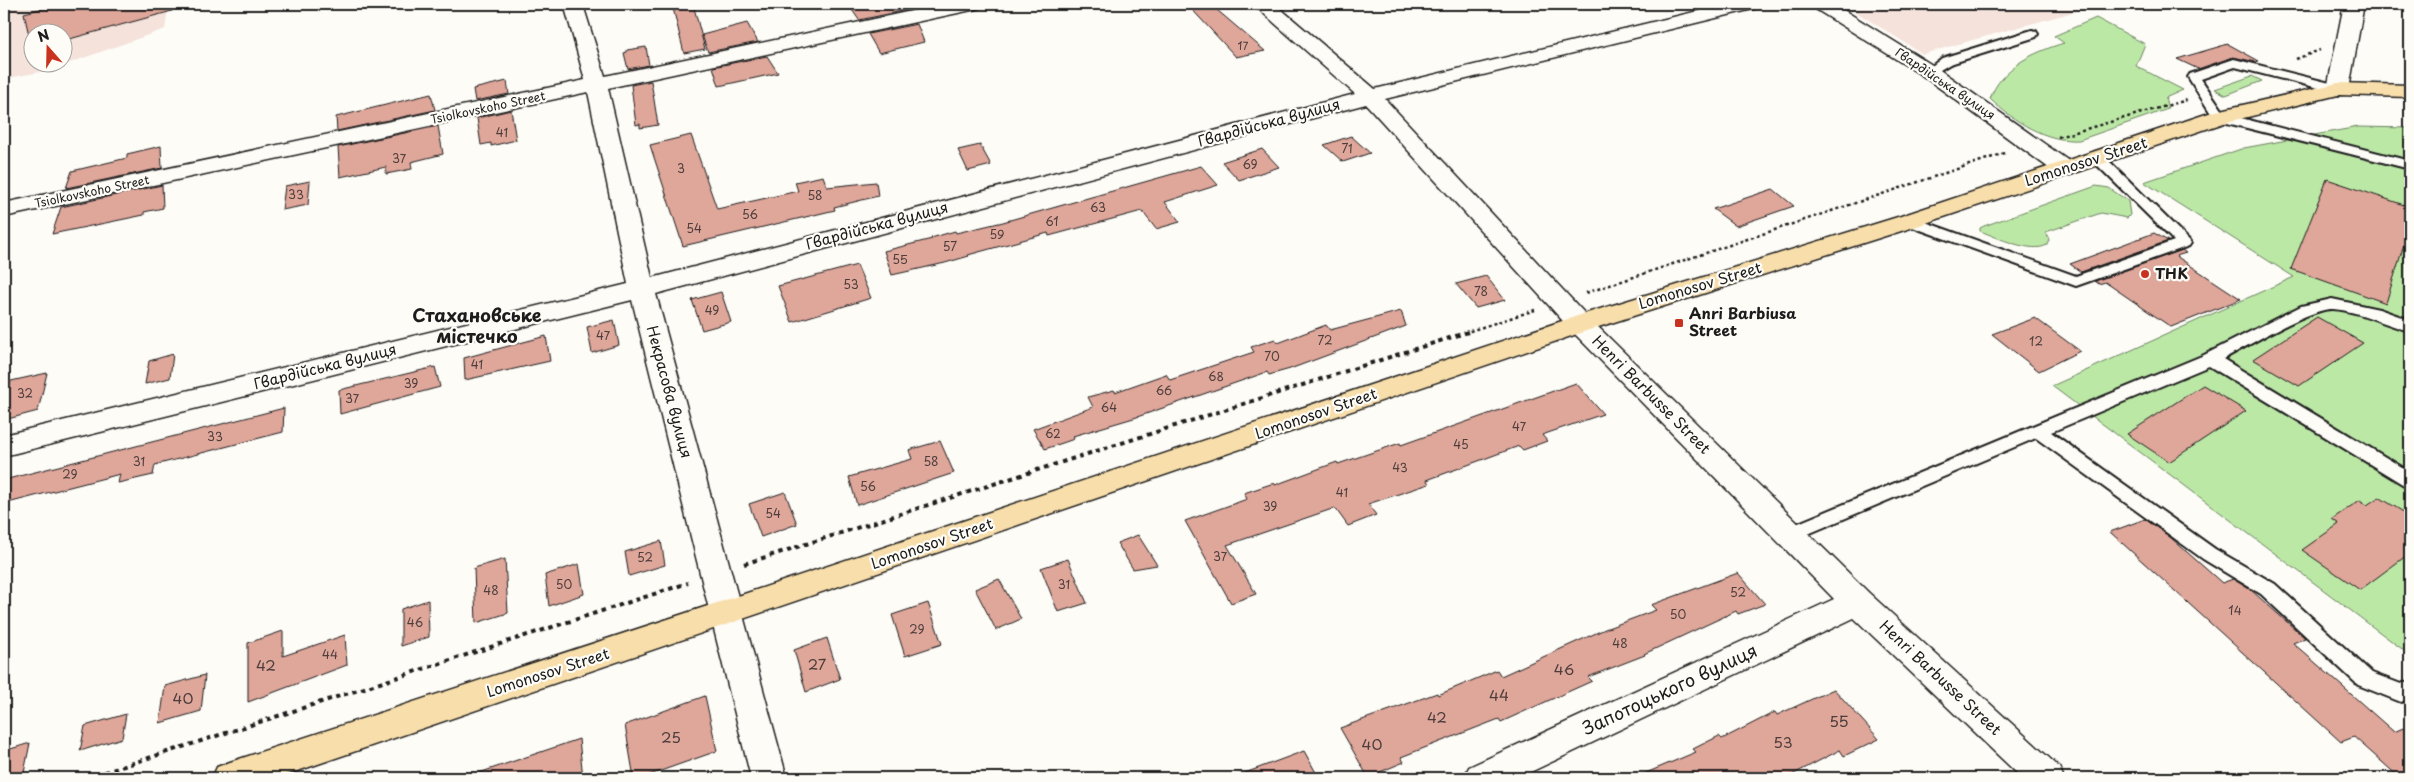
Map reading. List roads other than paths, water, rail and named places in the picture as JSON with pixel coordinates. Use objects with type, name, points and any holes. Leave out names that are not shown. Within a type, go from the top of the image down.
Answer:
[{"type":"main road","name":"Lomonosov Street","points":[[230,778],[726,613],[1580,324],[1909,221],[2220,117],[2338,89],[2410,91]]},
{"type":"street","name":"Некрасова вулиця","points":[[573,4],[597,84],[642,289],[769,778]]},
{"type":"street","name":"Tsiolkovskoho Street","points":[[4,210],[972,4]]},
{"type":"street","name":"Henri Barbusse Street","points":[[1263,4],[1371,96],[1580,324],[1858,602],[2046,778]]},
{"type":"street","name":"Гвардійська вулиця","points":[[4,446],[642,289],[1371,96],[1750,4]]},
{"type":"street","name":"Гвардійська вулиця","points":[[1821,4],[1930,72],[2065,169]]},
{"type":"street","points":[[2338,89],[2354,4]]},
{"type":"street","name":"Запотоцького вулиця","points":[[1482,778],[1858,602]]},
{"type":"lane","points":[[1930,72],[1946,61],[2032,34]]},
{"type":"lane","points":[[2338,89],[2234,63],[2194,77],[2220,117],[2410,165]]},
{"type":"lane","points":[[1909,221],[2076,281],[2184,243],[2098,158]]},
{"type":"lane","points":[[1790,534],[2210,359],[2306,310],[2332,304],[2378,314],[2410,326]]},
{"type":"lane","points":[[2210,359],[2410,480]]},
{"type":"lane","points":[[2038,431],[2209,554],[2268,589],[2364,679],[2401,693],[2410,689]]},
{"type":"place","name":"ТНК","points":[[2145,274]]},
{"type":"place","name":"Anri Barbiusa Street","points":[[1679,323]]},
{"type":"district","name":"Стахановське містечко","points":[[477,326]]}]
